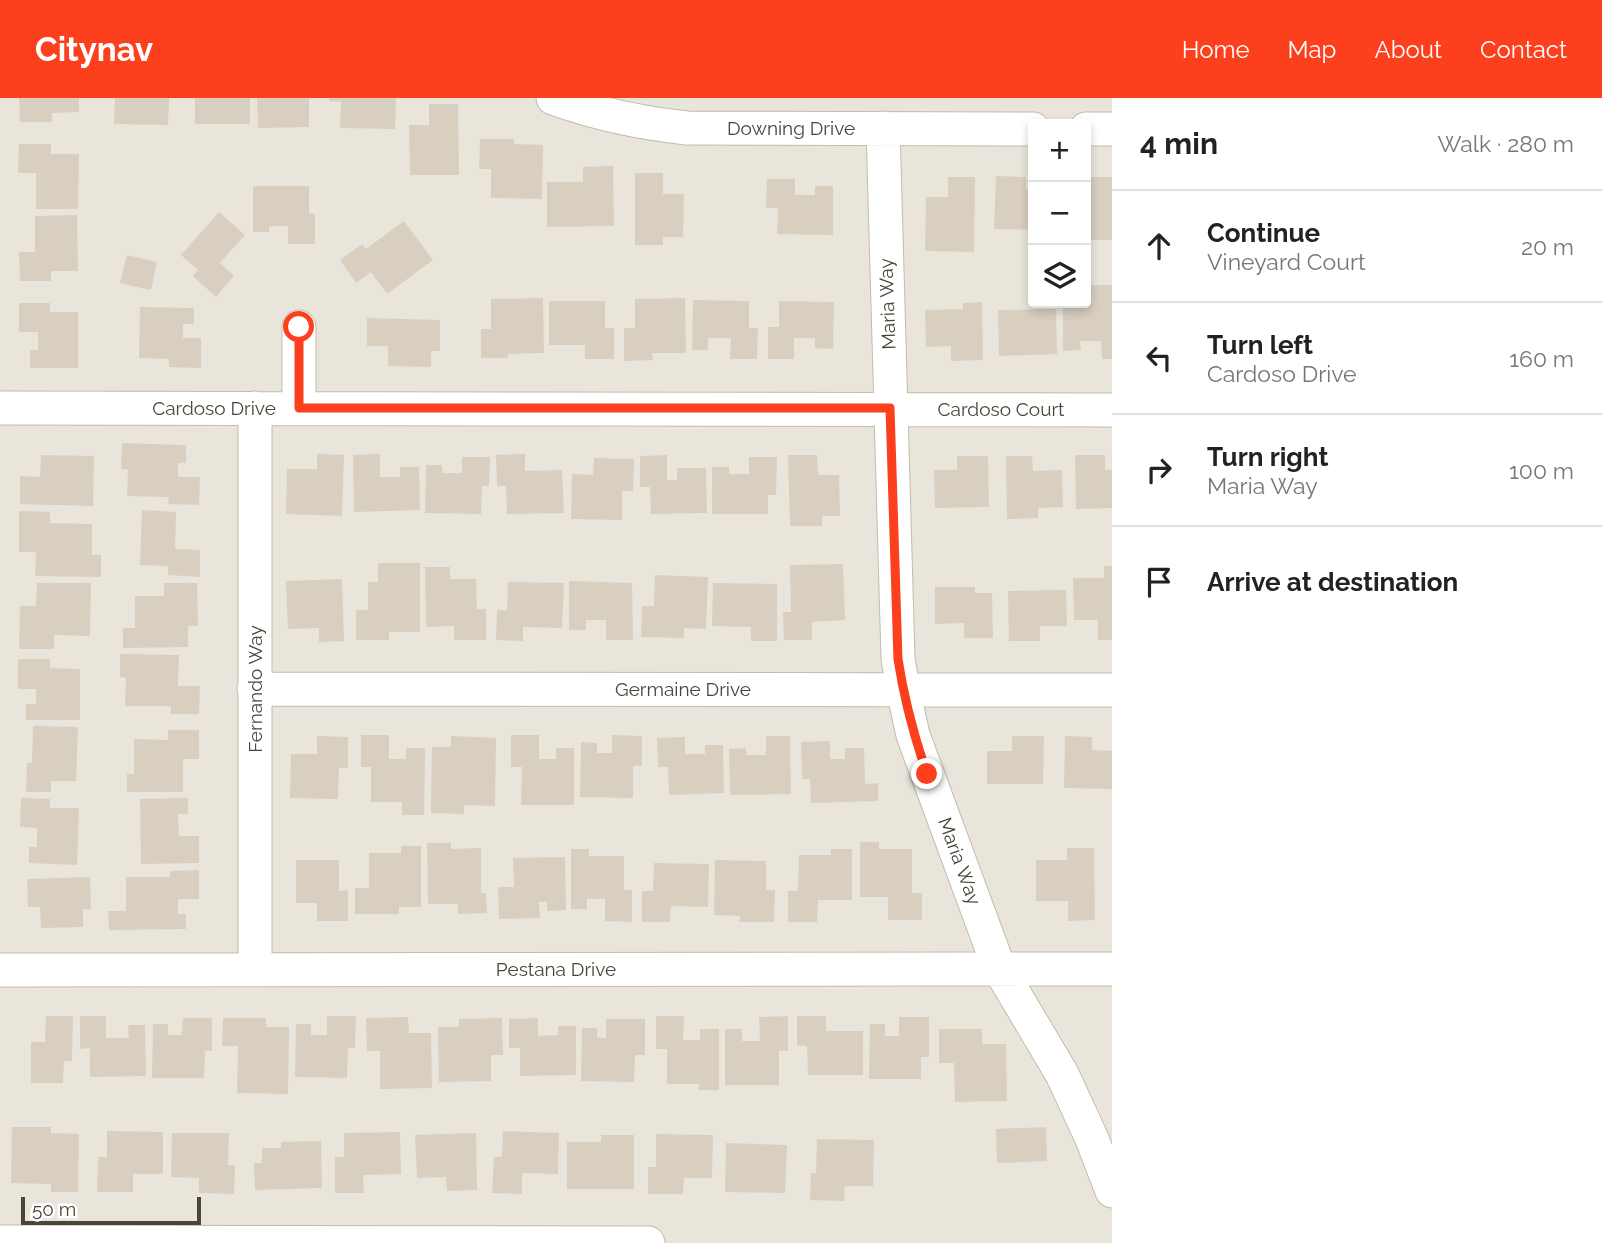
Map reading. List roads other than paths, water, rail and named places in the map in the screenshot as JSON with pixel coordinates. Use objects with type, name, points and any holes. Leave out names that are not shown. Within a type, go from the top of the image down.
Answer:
[{"type":"street","name":"Downing Drive","points":[[552,98],[593,113],[640,123],[687,128],[1028,129]]},
{"type":"street","name":"Maria Way","points":[[883,128],[898,659],[902,690],[918,748],[999,968],[1062,1074],[1112,1191]]},
{"type":"street","points":[[1091,129],[1112,129]]},
{"type":"street","points":[[299,327],[299,408]]},
{"type":"street","name":"Cardoso Drive","points":[[0,408],[890,408]]},
{"type":"street","name":"Fernando Way","points":[[255,408],[255,970]]},
{"type":"street","name":"Cardoso Court","points":[[890,408],[1112,410]]},
{"type":"street","name":"Germaine Drive","points":[[254,689],[1112,690]]},
{"type":"street","name":"Pestana Drive","points":[[0,970],[1112,969]]},
{"type":"street","points":[[0,1242],[648,1243]]}]
